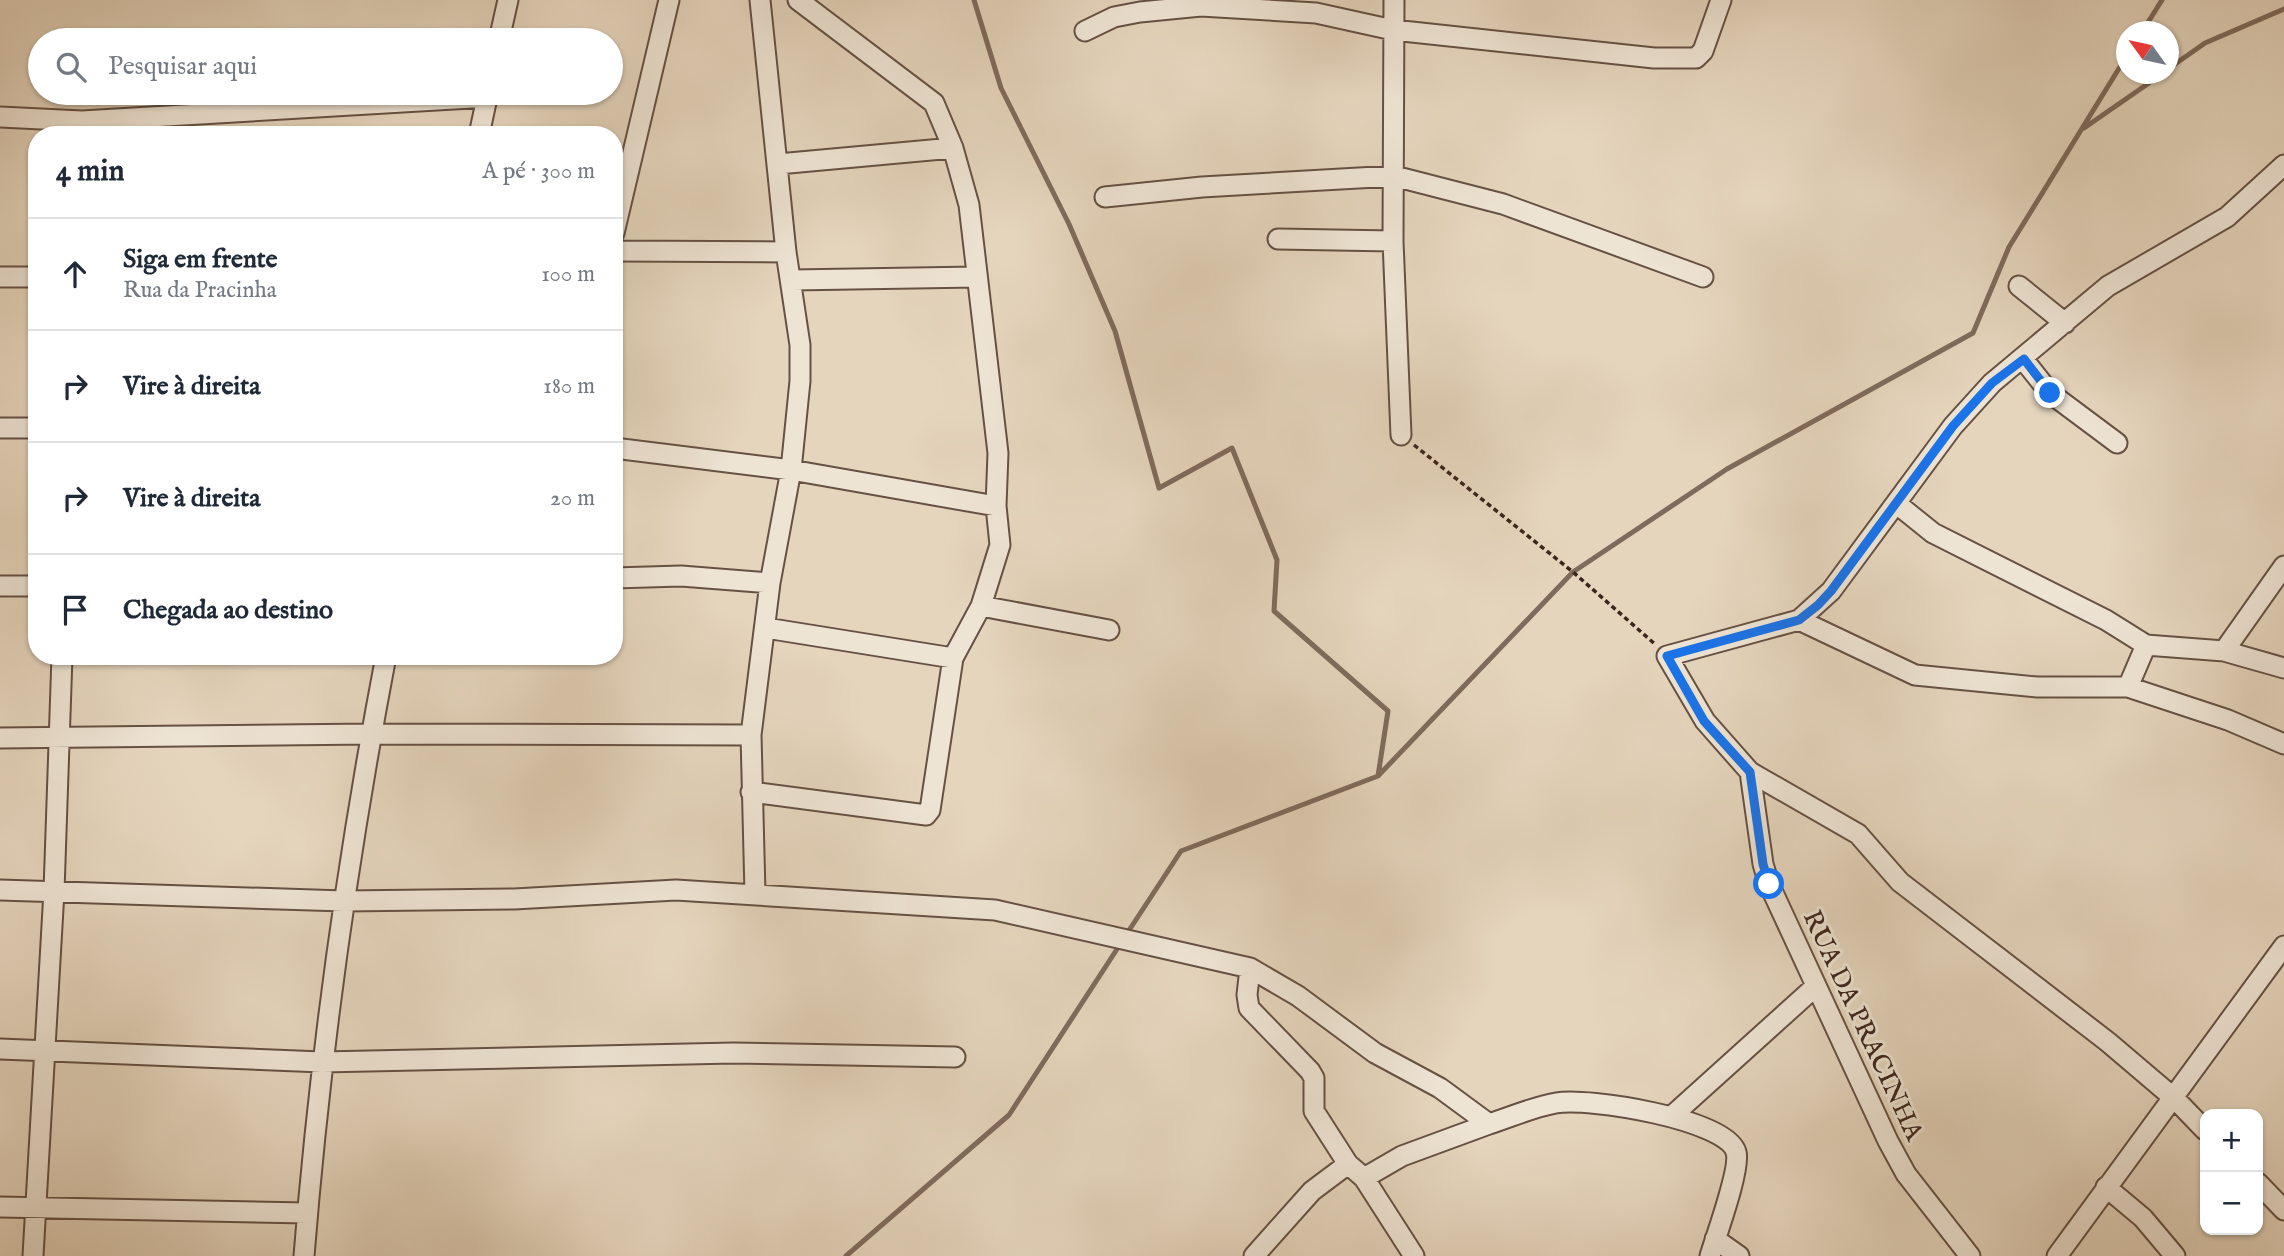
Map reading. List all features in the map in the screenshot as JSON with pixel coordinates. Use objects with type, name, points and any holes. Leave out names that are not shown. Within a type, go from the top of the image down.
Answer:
[{"type":"street","points":[[502,28],[508,0]]},
{"type":"street","points":[[623,195],[669,0]]},
{"type":"street","points":[[755,894],[751,735],[770,583],[791,470],[800,381],[800,345],[786,252],[760,0]]},
{"type":"street","points":[[751,792],[926,815],[930,810],[953,658],[981,606],[1000,545],[996,506],[998,453],[969,205],[953,148],[934,103],[798,0]]},
{"type":"street","points":[[1394,0],[1393,241],[1401,435]]},
{"type":"street","points":[[1085,32],[1114,17],[1201,6],[1316,13],[1347,9],[1393,30],[1654,58],[1696,58],[1703,51],[1721,0]]},
{"type":"street","points":[[107,126],[365,105]]},
{"type":"street","points":[[481,126],[486,105]]},
{"type":"street","points":[[0,117],[67,126]]},
{"type":"street","points":[[778,164],[953,148]]},
{"type":"street","points":[[2200,1125],[2175,1099],[2108,1042],[1900,881],[1858,834],[1750,772],[1704,721],[1667,656],[1799,620],[1831,591],[1953,426],[1992,383],[2024,359],[2108,286],[2133,269],[2227,217],[2284,165]]},
{"type":"street","points":[[1105,197],[1202,187],[1395,176],[1503,204],[1703,277]]},
{"type":"street","points":[[1278,239],[1393,241]]},
{"type":"street","points":[[623,251],[786,252]]},
{"type":"street","points":[[0,277],[28,277]]},
{"type":"street","points":[[792,280],[976,277]]},
{"type":"street","points":[[2020,286],[2065,323]]},
{"type":"street","points":[[2024,359],[2050,393],[2117,443]]},
{"type":"street","points":[[0,428],[28,428]]},
{"type":"street","points":[[623,449],[791,470],[996,506]]},
{"type":"street","points":[[1897,504],[1934,533],[2106,620],[2146,645],[2224,651],[2284,668]]},
{"type":"street","points":[[2224,651],[2284,566]]},
{"type":"street","points":[[623,578],[693,577],[770,583]]},
{"type":"street","points":[[0,586],[28,586]]},
{"type":"street","points":[[981,606],[1109,631]]},
{"type":"street","points":[[1799,620],[1915,674],[2037,687],[2128,687],[2228,720],[2284,744]]},
{"type":"street","points":[[766,628],[953,658]]},
{"type":"street","points":[[2128,687],[2146,645]]},
{"type":"street","points":[[33,1256],[33,1207],[54,891],[62,665]]},
{"type":"street","points":[[304,1256],[322,1062],[344,901],[384,665]]},
{"type":"street","points":[[0,738],[59,740],[371,734],[751,735]]},
{"type":"street","name":"RUA DA PRACINHA","points":[[1750,772],[1766,874],[1816,986],[1906,1174],[1970,1256]]},
{"type":"street","points":[[0,890],[344,901],[514,899],[676,890],[995,911],[1250,968],[1298,996],[1375,1053],[1440,1088],[1489,1124]]},
{"type":"street","points":[[2057,1256],[2106,1187],[2175,1099],[2284,946]]},
{"type":"street","points":[[1250,968],[1247,995],[1249,1008],[1310,1071],[1314,1078],[1314,1111],[1348,1164],[1364,1178],[1414,1256]]},
{"type":"street","points":[[1673,1115],[1816,986]]},
{"type":"street","points":[[0,1049],[322,1062],[733,1053],[956,1057]]},
{"type":"street","points":[[1364,1178],[1402,1156],[1555,1103],[1578,1101],[1673,1115],[1726,1138],[1737,1152],[1736,1168],[1713,1248],[1739,1256]]},
{"type":"street","points":[[1254,1256],[1312,1191],[1348,1164]]},
{"type":"street","points":[[2106,1187],[2143,1218],[2175,1256]]},
{"type":"street","points":[[2263,1188],[2284,1210]]},
{"type":"street","points":[[0,1207],[307,1213]]},
{"type":"path","points":[[1401,435],[1573,572],[1667,656]]},
{"type":"waterway","points":[[974,0],[1001,88],[1069,224],[1115,331],[1159,488],[1232,448],[1277,560],[1274,611],[1388,711],[1378,776]]},
{"type":"waterway","points":[[2149,21],[2162,0]]},
{"type":"waterway","points":[[2179,61],[2205,43],[2284,9]]},
{"type":"waterway","points":[[1126,935],[1181,851],[1378,776],[1573,572],[1727,469],[1973,333],[2009,247],[2116,73]]},
{"type":"waterway","points":[[2084,128],[2148,84]]},
{"type":"waterway","points":[[846,1256],[1009,1115],[1121,943]]},
{"type":"route","points":[[1769,884],[1763,864],[1750,772],[1704,721],[1667,656],[1799,620],[1831,591],[1953,426],[1992,383],[2024,359],[2050,393]]}]
